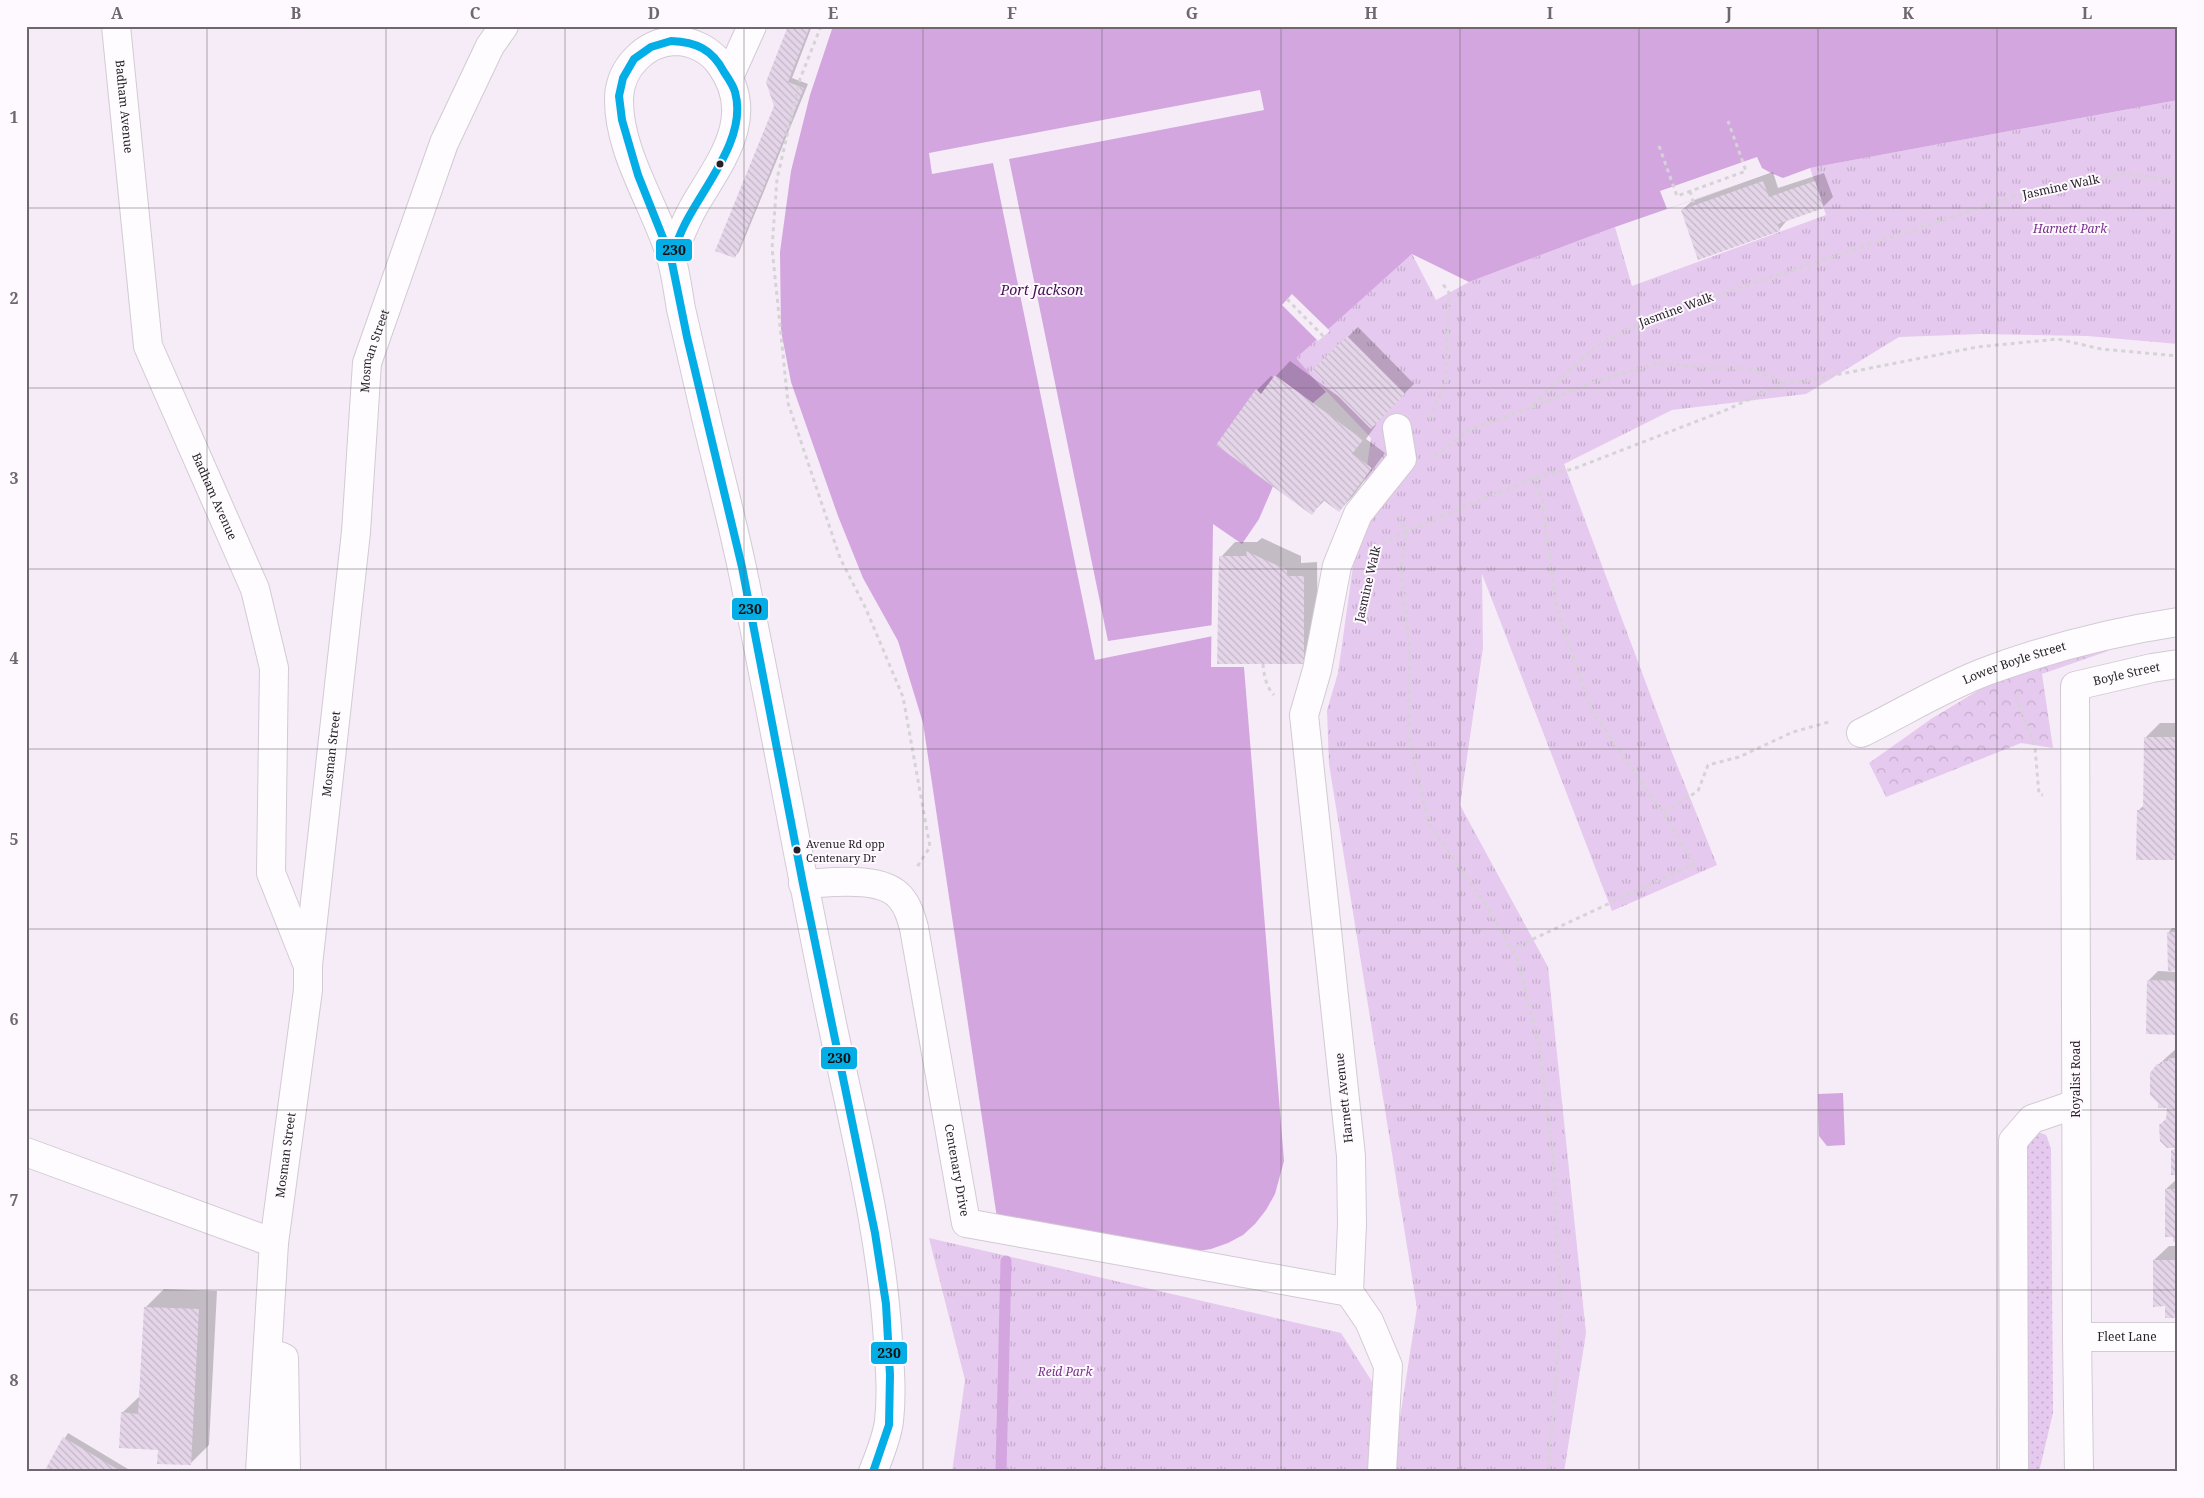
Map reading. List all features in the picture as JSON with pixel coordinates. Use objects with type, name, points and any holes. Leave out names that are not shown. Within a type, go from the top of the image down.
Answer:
[{"type":"street","name":"Badham Avenue","points":[[116,26],[148,346],[255,589],[274,668],[271,873],[308,965]]},
{"type":"street","name":"Mosman Street","points":[[260,1472],[274,1243],[308,990],[308,965],[356,532],[366,363],[444,143],[490,46],[504,26]]},
{"type":"street","points":[[729,77],[752,26]]},
{"type":"street","points":[[671,258],[684,226],[718,169],[734,132],[736,111],[735,92],[729,77],[718,60],[690,42],[670,41],[651,48],[634,59],[623,78],[619,96],[622,120],[627,143],[638,175],[671,258],[687,336],[742,567],[803,884],[875,1232],[886,1304],[890,1375],[889,1425],[873,1472]]},
{"type":"street","name":"Harnett Avenue","points":[[1349,1292],[1352,1224],[1350,1156],[1304,715],[1316,670],[1337,566],[1358,514],[1402,459],[1397,428]]},
{"type":"street","name":"Lower Boyle Street","points":[[1860,733],[1986,672],[2083,641],[2128,630],[2178,622]]},
{"type":"street","name":"Boyle Street","points":[[2075,686],[2152,668],[2178,664]]},
{"type":"street","name":"Royalist Road","points":[[2075,686],[2079,1472]]},
{"type":"street","points":[[803,884],[868,883],[886,888],[899,895]]},
{"type":"street","name":"Centenary Drive","points":[[899,895],[909,909],[914,928],[966,1223],[1349,1292]]},
{"type":"street","points":[[2014,1472],[2013,1142],[2032,1119],[2076,1104]]},
{"type":"street","points":[[26,1152],[274,1243]]},
{"type":"street","points":[[1349,1292],[1369,1321],[1388,1366],[1382,1472]]},
{"type":"street","name":"Fleet Lane","points":[[2077,1337],[2178,1337]]},
{"type":"street","points":[[268,1350],[284,1358],[286,1472]]},
{"type":"path","points":[[821,26],[800,79],[777,179],[772,248],[788,403],[840,558],[866,609],[903,697],[930,847],[899,895]]},
{"type":"path","points":[[1659,146],[1677,196],[1690,192],[1746,171],[1728,121]]},
{"type":"path","name":"Jasmine Walk","points":[[1432,457],[1469,430],[1529,408],[1594,348],[1649,318],[2036,189],[2124,174],[2178,180]]},
{"type":"path","points":[[1690,192],[1694,205]]},
{"type":"path","points":[[1426,423],[1446,382],[1449,293],[1443,284]]},
{"type":"path","points":[[1287,299],[1324,337]]},
{"type":"path","points":[[1375,548],[1406,531],[1536,478],[1573,469],[1726,410],[1785,383],[1805,381],[1977,346],[2058,339],[2101,349],[2178,356]]},
{"type":"path","points":[[1529,408],[1599,380],[1661,363],[1710,368],[1748,368],[1785,383]]},
{"type":"path","points":[[1518,946],[1694,864],[1663,813],[1592,711],[1556,606],[1542,500],[1535,483],[1536,478]]},
{"type":"path","points":[[1406,531],[1401,569],[1409,642],[1409,737],[1429,824],[1485,904],[1518,960],[1538,1045],[1553,1155],[1561,1313],[1548,1472]]},
{"type":"path","points":[[2014,690],[2036,748],[2039,794],[2076,800]]},
{"type":"path","points":[[1663,813],[1698,791],[1708,765],[1739,758],[1793,732],[1844,717],[1860,733]]},
{"type":"green space","points":[[2178,100],[2178,344],[2087,336],[1981,334],[1899,337],[1806,394],[1672,410],[1564,464],[1671,750],[1717,865],[1612,911],[1482,574],[1483,648],[1460,805],[1548,967],[1586,1333],[1564,1472],[952,1472],[965,1380],[929,1238],[1341,1333],[1399,1424],[1417,1308],[1329,764],[1327,710],[1338,673],[1371,438],[1295,358],[1412,254],[1436,300],[1469,282],[1615,227],[1632,286],[1826,215],[1810,168]]},
{"type":"green space","points":[[2093,646],[2108,651],[2042,674],[2053,748],[2021,743],[1886,797],[1869,763],[1931,719],[2017,667]]},
{"type":"green space","points":[[2038,1132],[2046,1135],[2051,1148],[2053,1413],[2039,1472],[2020,1472],[2023,1150]]},
{"type":"water","name":"Port Jackson","points":[[833,26],[2178,26],[2178,100],[1810,168],[1783,178],[1771,173],[1615,227],[1469,282],[1412,254],[1296,358],[1326,392],[1314,402],[1259,519],[1242,544],[1213,524],[1211,667],[1244,667],[1284,1161],[1275,1194],[1255,1224],[1243,1235],[1228,1243],[1211,1249],[1192,1252],[997,1218],[923,723],[898,641],[863,578],[838,516],[791,382],[781,331],[780,252],[791,171],[810,95]]},
{"type":"water","points":[[1843,1093],[1845,1145],[1827,1146],[1819,1136],[1818,1094]]},
{"type":"pier","points":[[1260,90],[1264,110],[1009,159],[1108,641],[1213,625],[1213,636],[1095,660],[993,163],[932,174],[929,153]]},
{"type":"pier","points":[[1757,157],[1762,168],[1771,173],[1667,209],[1660,191]]},
{"type":"pier","points":[[1292,294],[1330,331],[1318,341],[1282,305]]},
{"type":"building","points":[[788,26],[810,26],[788,82],[804,88],[735,258],[715,251],[774,106],[766,82]]},
{"type":"building","points":[[1763,181],[1769,197],[1815,181],[1824,208],[1778,224],[1780,231],[1698,260],[1681,210]]},
{"type":"building","points":[[1347,336],[1405,394],[1371,429],[1312,370]]},
{"type":"building","points":[[1275,375],[1363,440],[1352,454],[1372,468],[1339,512],[1323,500],[1312,515],[1216,445],[1256,389],[1261,394]]},
{"type":"building","points":[[1246,551],[1287,570],[1287,576],[1304,576],[1304,664],[1217,664],[1219,556],[1247,556]]},
{"type":"building","points":[[2175,733],[2178,733],[2178,860],[2136,860],[2137,810],[2143,810],[2144,737],[2175,737]]},
{"type":"building","points":[[2167,932],[2178,932],[2178,970],[2168,971]]},
{"type":"building","points":[[2147,980],[2178,981],[2178,1035],[2146,1034]]},
{"type":"building","points":[[2168,1058],[2178,1058],[2178,1148],[2167,1148],[2160,1141],[2159,1125],[2166,1119],[2167,1108],[2158,1108],[2158,1103],[2150,1095],[2150,1073],[2157,1064],[2162,1064],[2162,1061],[2168,1061]]},
{"type":"building","points":[[2171,1150],[2178,1150],[2178,1175],[2171,1175]]},
{"type":"building","points":[[2176,1180],[2178,1180],[2178,1242],[2173,1242],[2173,1237],[2165,1237],[2165,1189],[2176,1189]]},
{"type":"building","points":[[2153,1260],[2178,1260],[2178,1318],[2165,1318],[2165,1306],[2153,1307]]},
{"type":"building","points":[[144,1307],[199,1309],[191,1465],[157,1464],[158,1450],[119,1448],[121,1412],[138,1414]]},
{"type":"building","points":[[63,1437],[122,1472],[44,1472]]},
{"type":"waterway","points":[[1001,1472],[1006,1261]]},
{"type":"transit line","name":"230","points":[[671,41],[696,45],[709,52],[733,87],[737,109],[735,127],[730,144],[684,226],[671,258],[638,175],[622,120],[619,96],[623,78],[634,59],[651,47],[671,41]]},
{"type":"transit line","name":"230","points":[[671,258],[687,337]]},
{"type":"transit line","name":"230","points":[[671,258],[687,337]]},
{"type":"transit line","name":"230","points":[[687,337],[742,567],[803,884]]},
{"type":"transit line","name":"230","points":[[803,884],[875,1233]]},
{"type":"transit line","name":"230","points":[[803,884],[875,1233]]},
{"type":"transit line","name":"230","points":[[873,1472],[889,1425],[890,1375],[886,1304],[875,1233]]},
{"type":"place","name":"Avenue Rd opp Centenary Dr","points":[[797,850]]},
{"type":"park label","name":"Harnett Park","points":[[2070,229]]},
{"type":"park label","name":"Reid Park","points":[[1065,1372]]}]
